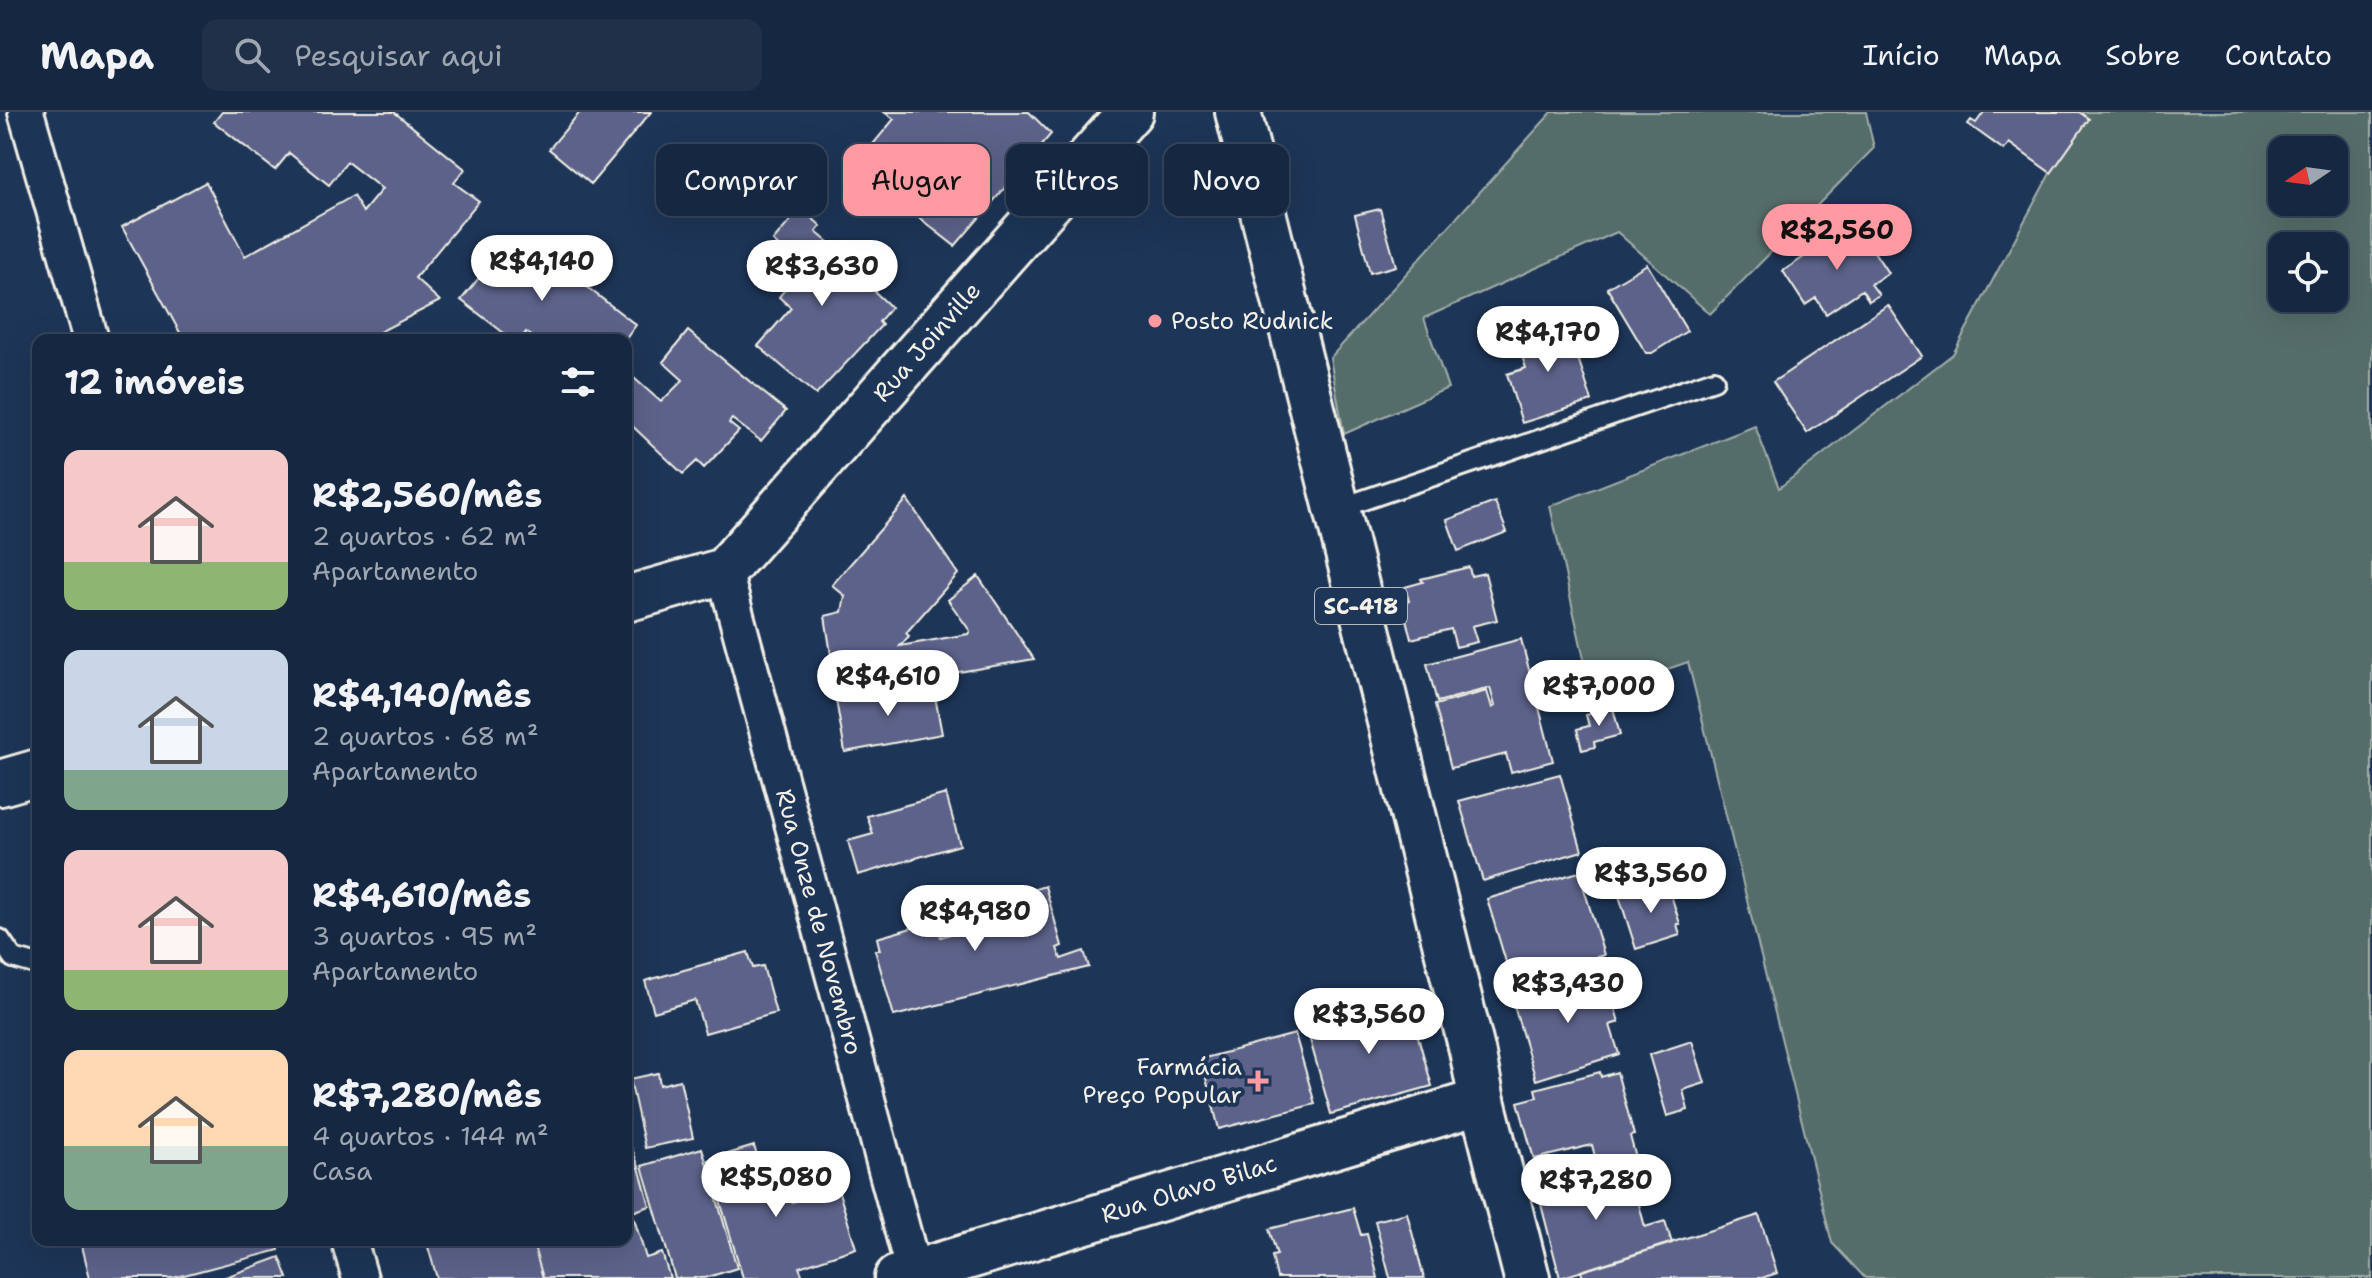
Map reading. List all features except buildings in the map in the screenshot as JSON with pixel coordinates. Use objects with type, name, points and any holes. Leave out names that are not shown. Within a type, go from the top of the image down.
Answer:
[{"type":"main road","name":"Rua Joinville","points":[[724,571],[1130,112]]},
{"type":"main road","name":"SC-418","points":[[1238,112],[1472,1050],[1482,1101]]},
{"type":"main road","points":[[632,597],[724,571]]},
{"type":"main road","points":[[0,783],[32,774]]},
{"type":"main road","points":[[1482,1101],[1527,1278]]},
{"type":"main road","name":"Rua Olavo Bilac","points":[[905,1275],[1482,1101]]},
{"type":"street","points":[[26,112],[89,334]]},
{"type":"street","name":"Rua Onze de Novembro","points":[[724,571],[905,1275]]},
{"type":"street","points":[[351,1246],[360,1278]]},
{"type":"lane","points":[[1337,509],[1714,380]]},
{"type":"lane","points":[[0,939],[13,958],[32,963]]},
{"type":"green space","points":[[1552,112],[1866,112],[1874,148],[1710,314],[1617,232],[1424,318],[1448,388],[1344,434],[1330,358]]},
{"type":"green space","points":[[2083,112],[2372,112],[2372,1278],[1865,1278],[1832,1243],[1688,662],[1592,695],[1550,506],[1755,426],[1779,488],[1953,354]]},
{"type":"place","name":"Posto Rudnick","points":[[1155,321]]},
{"type":"place","name":"Farmácia Preço Popular","points":[[1258,1081]]}]
